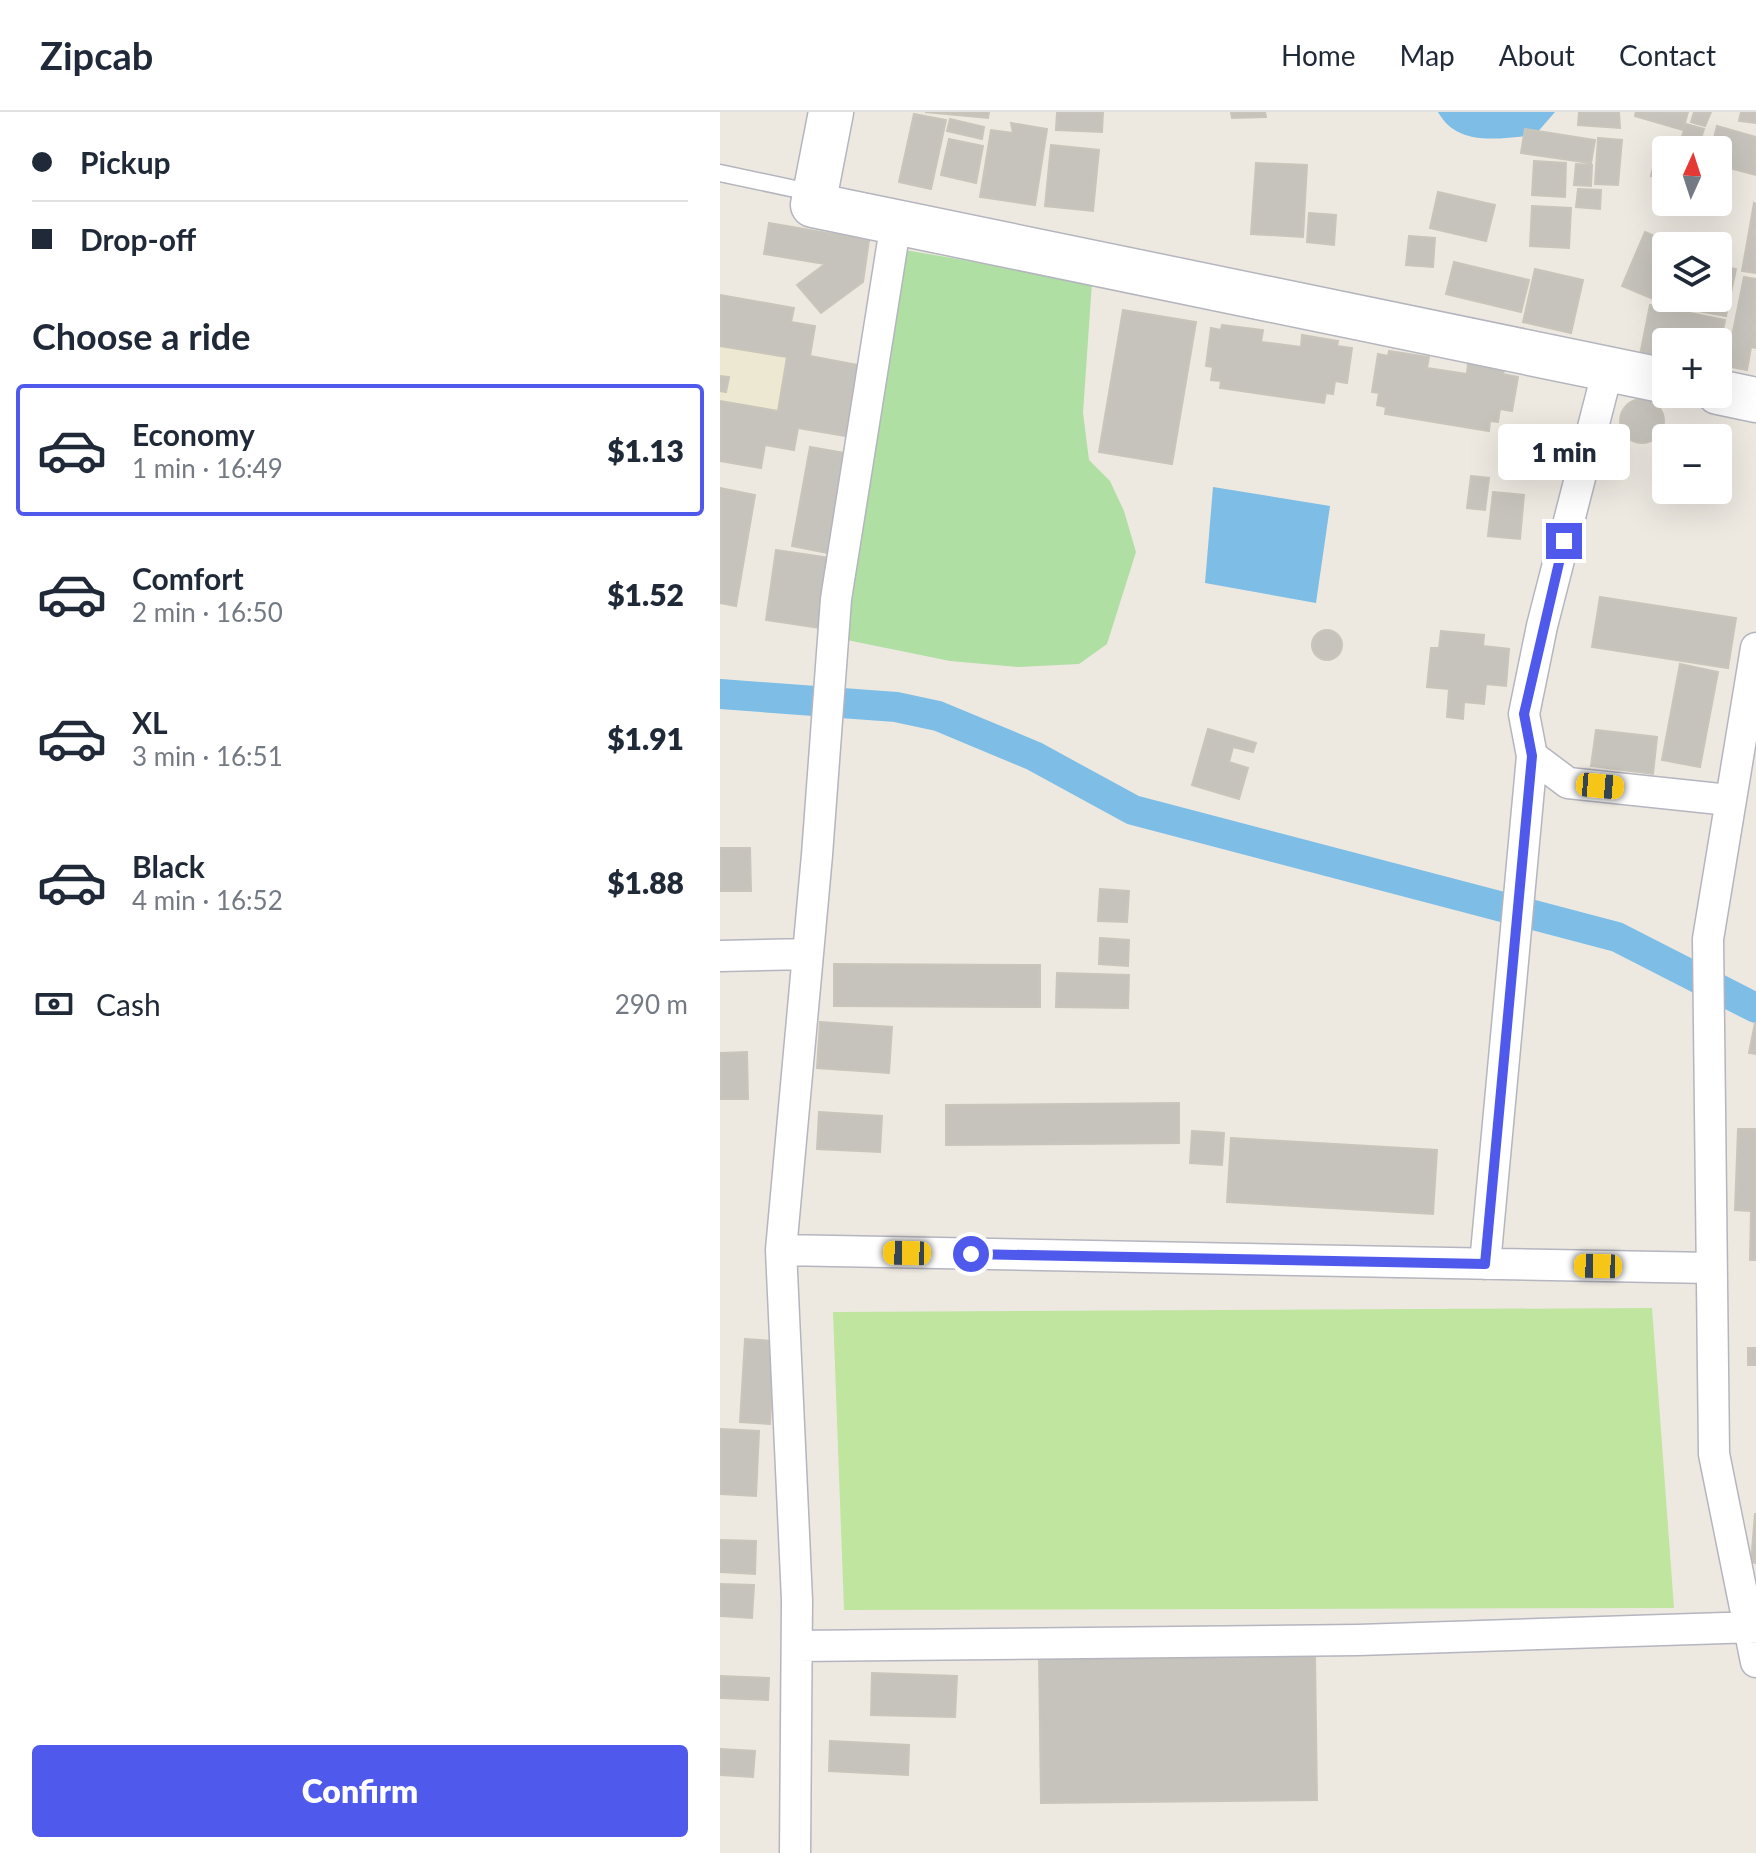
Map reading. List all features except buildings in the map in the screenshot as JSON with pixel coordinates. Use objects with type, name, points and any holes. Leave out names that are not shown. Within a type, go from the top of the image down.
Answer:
[{"type":"street","points":[[831,112],[813,205],[1652,378]]},
{"type":"street","points":[[795,1853],[797,1646],[781,1250],[836,599],[896,222]]},
{"type":"street","points":[[1485,1264],[1532,756],[1524,714],[1608,369]]},
{"type":"street","points":[[1732,395],[1756,400]]},
{"type":"street","points":[[1756,648],[1708,939],[1714,1454],[1752,1628],[1756,1662]]},
{"type":"street","points":[[1532,756],[1568,783],[1729,800]]},
{"type":"street","points":[[720,956],[807,954]]},
{"type":"street","points":[[781,1250],[1711,1268]]},
{"type":"street","points":[[797,1646],[1358,1640],[1752,1628]]},
{"type":"lane","points":[[720,173],[815,193]]},
{"type":"shaded area","points":[[720,295],[794,308],[791,322],[815,326],[811,356],[858,365],[846,436],[799,428],[794,450],[765,445],[761,468],[720,461]]},
{"type":"green space","points":[[899,249],[1092,282],[1083,413],[1089,460],[1110,481],[1124,511],[1136,552],[1107,644],[1079,664],[1018,667],[950,661],[842,639]]},
{"type":"green space","points":[[1652,1308],[1674,1608],[844,1610],[833,1312]]},
{"type":"water","points":[[1438,112],[1555,112],[1535,135],[1495,139],[1469,136],[1457,131]]},
{"type":"water","points":[[1213,487],[1330,506],[1316,603],[1205,583]]},
{"type":"waterway","points":[[720,694],[896,707],[938,716],[1034,756],[1133,810],[1617,937],[1756,1008]]},
{"type":"route","points":[[971,1254],[1485,1264],[1532,756],[1524,714],[1564,541]]}]
